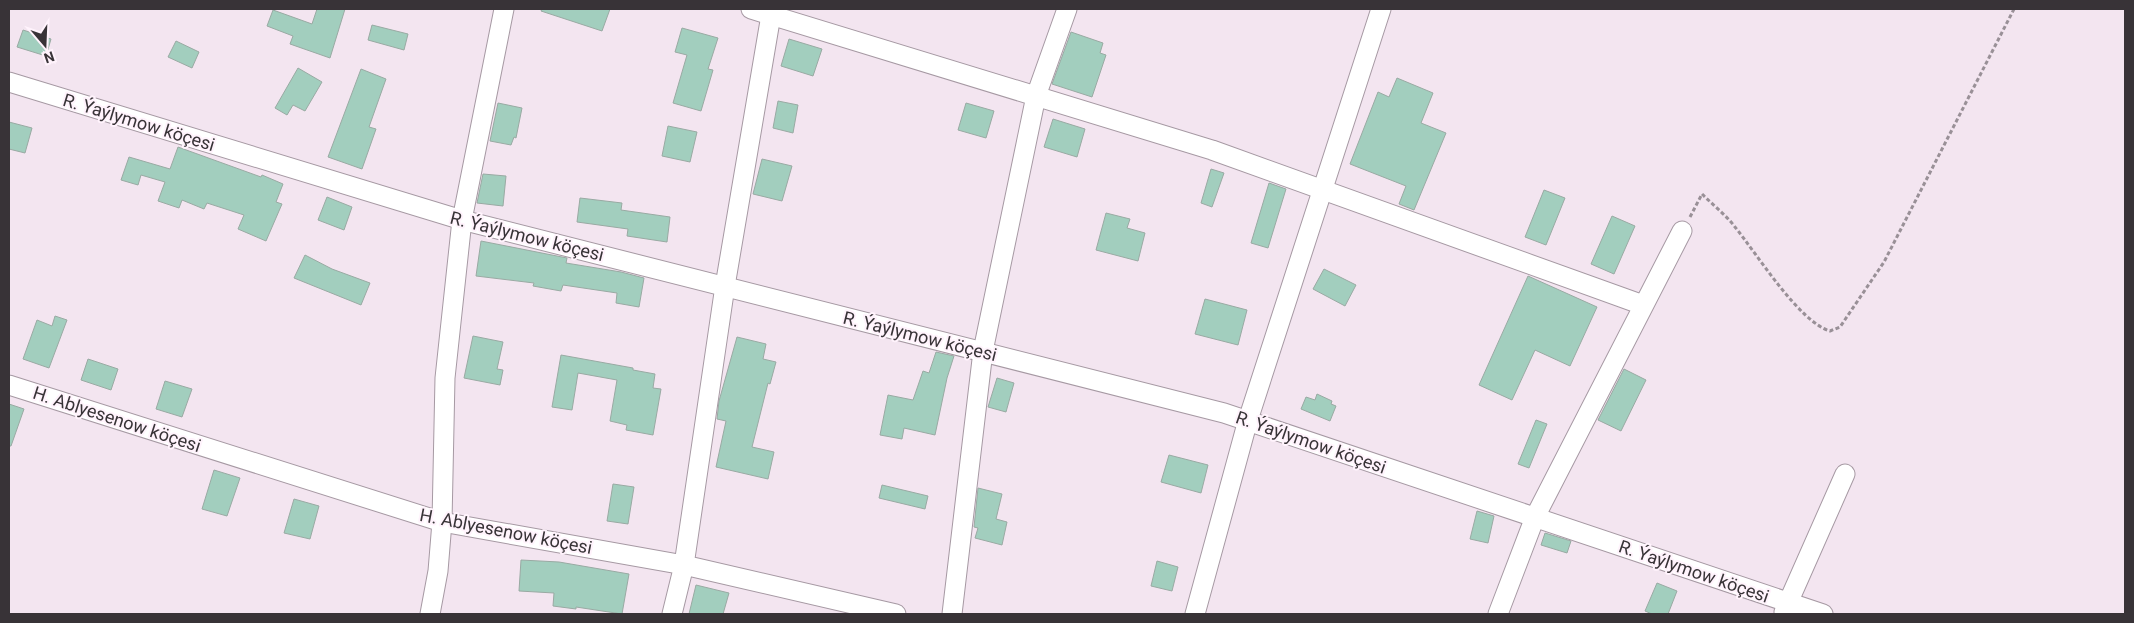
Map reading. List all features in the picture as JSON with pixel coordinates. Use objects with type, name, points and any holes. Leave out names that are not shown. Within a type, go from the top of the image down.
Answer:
[{"type":"street","points":[[430,614],[438,572],[442,522],[445,378],[462,220],[504,9]]},
{"type":"street","points":[[751,9],[1212,150],[1643,305]]},
{"type":"street","points":[[952,614],[983,351],[1036,96],[1067,9]]},
{"type":"street","points":[[1195,614],[1248,420],[1381,9]]},
{"type":"street","points":[[672,614],[684,565],[725,286],[771,15]]},
{"type":"street","name":"R. Ýaýlymow köçesi","points":[[9,82],[462,220],[1224,412],[1535,517],[1786,608],[1823,614]]},
{"type":"street","points":[[1498,614],[1535,517],[1682,232]]},
{"type":"street","name":"H. Ablyesenow köçesi","points":[[9,385],[442,522],[684,565],[896,614]]},
{"type":"street","points":[[1786,608],[1845,474]]},
{"type":"path","points":[[1682,232],[1702,194],[1734,225],[1802,313],[1821,328],[1830,331],[1840,326],[1884,262],[2014,9]]},
{"type":"building","points":[[317,9],[345,9],[330,58],[290,44],[293,36],[267,26],[273,10],[312,24]]},
{"type":"building","points":[[542,9],[610,9],[602,31],[541,11]]},
{"type":"building","points":[[372,25],[408,34],[404,50],[368,40]]},
{"type":"building","points":[[682,28],[718,38],[708,69],[713,70],[701,111],[673,103],[687,55],[675,52]]},
{"type":"building","points":[[23,30],[51,39],[46,56],[17,47]]},
{"type":"building","points":[[1071,32],[1103,43],[1100,53],[1106,55],[1092,97],[1052,84]]},
{"type":"building","points":[[789,39],[822,49],[813,76],[781,66]]},
{"type":"building","points":[[176,41],[199,52],[192,68],[168,57]]},
{"type":"building","points":[[298,68],[322,82],[305,111],[293,105],[287,115],[275,108]]},
{"type":"building","points":[[361,69],[386,79],[369,127],[376,129],[362,169],[328,157]]},
{"type":"building","points":[[1397,78],[1433,93],[1421,123],[1446,133],[1414,210],[1399,204],[1406,186],[1350,164],[1378,92],[1389,97]]},
{"type":"building","points":[[778,101],[798,105],[793,133],[773,128]]},
{"type":"building","points":[[498,103],[522,108],[516,138],[514,137],[511,145],[490,141]]},
{"type":"building","points":[[966,103],[994,111],[986,138],[958,130]]},
{"type":"building","points":[[1053,119],[1085,129],[1077,157],[1044,147]]},
{"type":"building","points":[[9,122],[32,128],[25,153],[9,149]]},
{"type":"building","points":[[668,126],[697,132],[690,162],[662,156]]},
{"type":"building","points":[[178,147],[261,177],[262,175],[283,184],[276,202],[282,204],[266,241],[238,229],[244,215],[207,203],[204,209],[182,200],[179,208],[158,201],[165,182],[141,175],[138,185],[121,180],[129,157],[170,169]]},
{"type":"building","points":[[762,159],[792,166],[782,201],[753,194]]},
{"type":"building","points":[[1211,169],[1224,173],[1212,207],[1201,203]]},
{"type":"building","points":[[483,174],[506,176],[503,206],[477,203]]},
{"type":"building","points":[[1269,183],[1286,189],[1268,248],[1251,243]]},
{"type":"building","points":[[1544,190],[1565,198],[1546,245],[1525,237]]},
{"type":"building","points":[[327,197],[352,207],[344,230],[318,220]]},
{"type":"building","points":[[580,198],[622,203],[621,210],[670,217],[667,242],[627,236],[628,229],[577,222]]},
{"type":"building","points":[[1106,213],[1130,219],[1127,228],[1145,233],[1138,261],[1096,250]]},
{"type":"building","points":[[1612,216],[1635,226],[1614,274],[1591,264]]},
{"type":"building","points":[[481,241],[567,258],[566,263],[621,272],[644,278],[639,307],[616,303],[617,293],[563,285],[561,291],[533,286],[534,283],[476,276]]},
{"type":"building","points":[[305,255],[332,269],[370,283],[361,305],[294,278]]},
{"type":"building","points":[[1324,269],[1356,285],[1345,306],[1313,289]]},
{"type":"building","points":[[1528,276],[1597,307],[1570,366],[1535,350],[1512,400],[1479,385]]},
{"type":"building","points":[[1205,299],[1247,310],[1238,345],[1195,334]]},
{"type":"building","points":[[55,316],[67,320],[49,368],[23,359],[37,320],[52,326]]},
{"type":"building","points":[[473,336],[503,342],[497,369],[503,370],[500,385],[464,378]]},
{"type":"building","points":[[737,337],[766,344],[763,359],[776,362],[770,384],[768,383],[752,447],[774,452],[768,479],[716,467],[726,421],[717,419],[719,401]]},
{"type":"building","points":[[936,352],[954,356],[947,378],[935,435],[904,428],[902,439],[880,435],[888,395],[913,400],[923,371],[929,373]]},
{"type":"building","points":[[561,355],[633,368],[633,370],[655,374],[653,388],[661,389],[653,435],[626,430],[627,425],[610,421],[617,380],[578,373],[572,410],[552,407]]},
{"type":"building","points":[[88,359],[118,369],[111,390],[81,380]]},
{"type":"building","points":[[1624,369],[1646,380],[1621,431],[1598,420]]},
{"type":"building","points":[[997,378],[1014,383],[1006,412],[988,407]]},
{"type":"building","points":[[165,381],[192,389],[182,417],[156,409]]},
{"type":"building","points":[[1317,394],[1332,401],[1331,404],[1336,406],[1330,421],[1301,409],[1306,397],[1315,400]]},
{"type":"building","points":[[9,404],[24,409],[11,446],[9,446]]},
{"type":"building","points":[[1536,420],[1547,424],[1529,468],[1518,464]]},
{"type":"building","points":[[1169,455],[1208,465],[1201,493],[1161,482]]},
{"type":"building","points":[[214,470],[240,478],[227,516],[202,509]]},
{"type":"building","points":[[613,484],[634,487],[628,524],[607,521]]},
{"type":"building","points":[[882,485],[928,496],[925,509],[879,498]]},
{"type":"building","points":[[978,488],[1002,494],[996,519],[1007,522],[1002,545],[975,538],[978,528],[974,527]]},
{"type":"building","points":[[294,499],[319,506],[310,539],[284,533]]},
{"type":"building","points":[[1477,511],[1494,516],[1488,543],[1470,539]]},
{"type":"building","points":[[1545,533],[1571,541],[1567,553],[1541,545]]},
{"type":"building","points":[[521,560],[559,562],[629,574],[622,614],[576,607],[576,609],[553,606],[554,593],[519,591]]},
{"type":"building","points":[[1157,561],[1178,567],[1172,591],[1151,586]]},
{"type":"building","points":[[1657,583],[1677,591],[1668,614],[1652,614],[1645,611]]},
{"type":"building","points":[[696,585],[729,593],[723,614],[689,614]]}]
